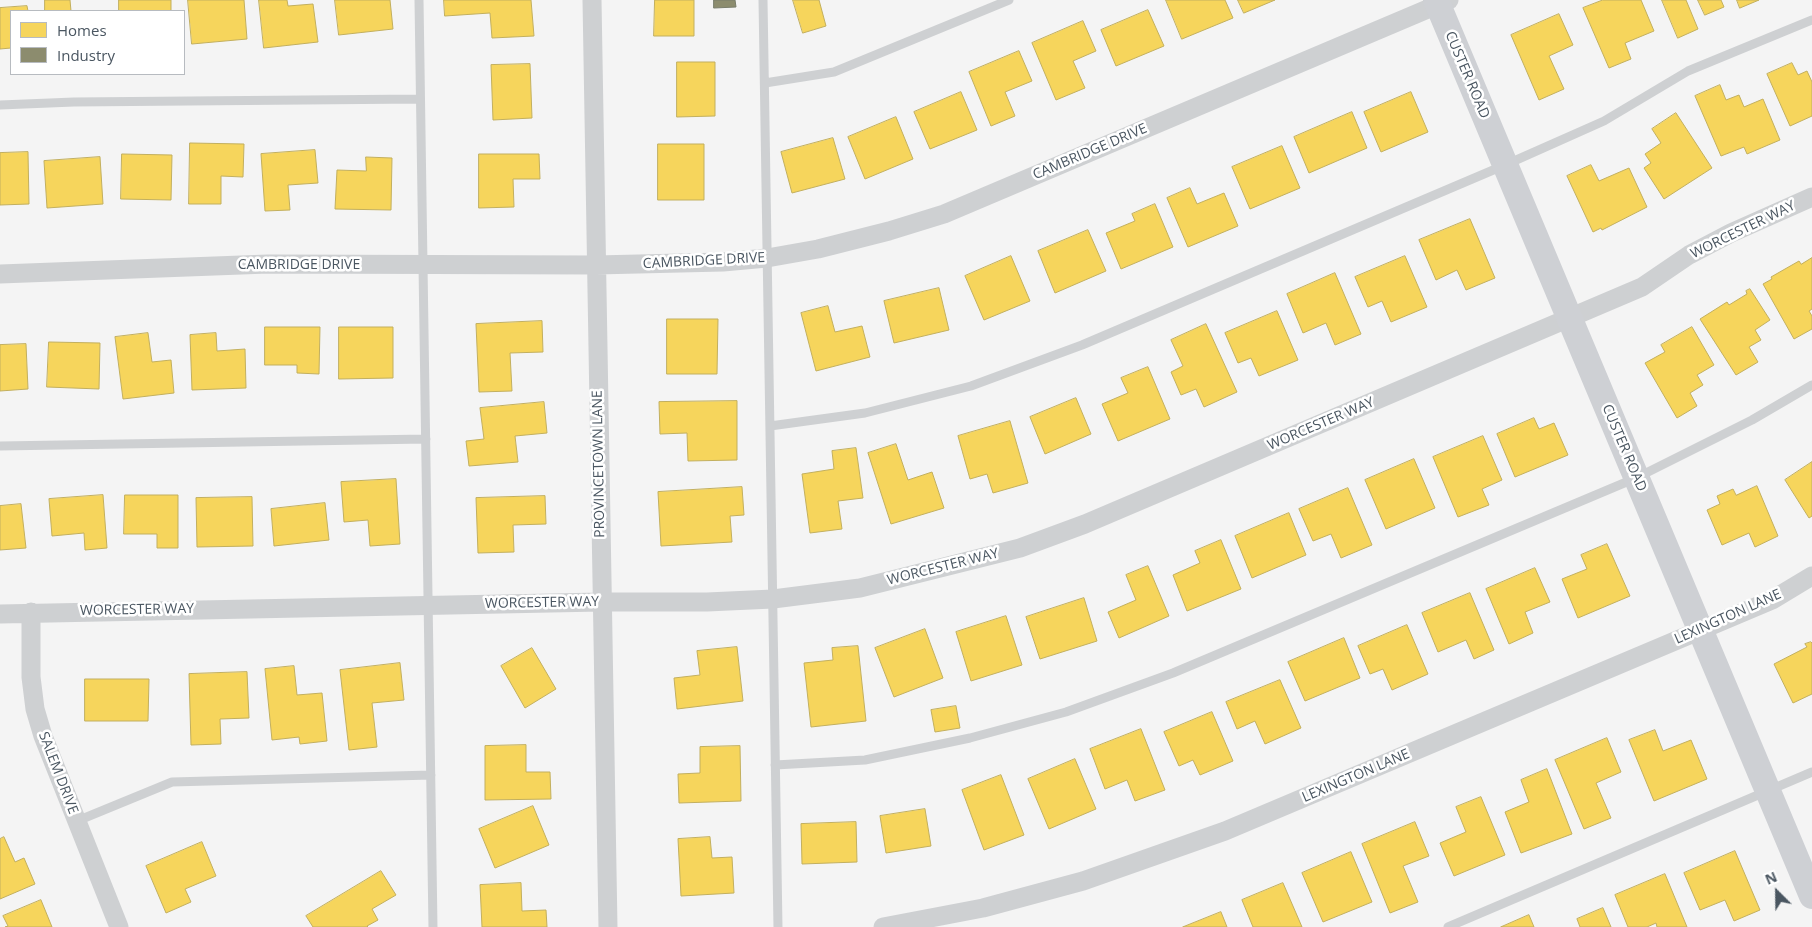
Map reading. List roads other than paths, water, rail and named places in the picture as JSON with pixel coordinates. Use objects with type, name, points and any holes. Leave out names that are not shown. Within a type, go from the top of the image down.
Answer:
[{"type":"street","name":"PROVINCETOWN LANE","points":[[592,0],[608,927]]},
{"type":"street","name":"CAMBRIDGE DRIVE","points":[[0,274],[268,264],[596,265],[723,262],[768,258],[818,249],[880,234],[944,214],[1441,2]]},
{"type":"street","name":"CUSTER ROAD","points":[[1441,2],[1505,165],[1812,896]]},
{"type":"street","name":"WORCESTER WAY","points":[[0,614],[602,602],[707,602],[773,599],[860,588],[1020,548],[1085,524],[1642,287],[1689,255],[1731,233],[1812,197]]},
{"type":"street","name":"LEXINGTON LANE","points":[[883,927],[984,908],[1083,881],[1225,831],[1772,600],[1812,576]]},
{"type":"street","name":"SALEM DRIVE","points":[[31,612],[31,677],[35,709],[43,736],[119,927]]},
{"type":"lane","points":[[419,0],[433,927]]},
{"type":"lane","points":[[763,0],[778,927]]},
{"type":"lane","points":[[765,83],[834,72],[1009,0]]},
{"type":"lane","points":[[770,426],[865,413],[971,386],[1082,345],[1604,121],[1688,71],[1812,20]]},
{"type":"lane","points":[[0,105],[74,102],[420,99]]},
{"type":"lane","points":[[775,766],[865,760],[970,738],[1066,712],[1173,673],[1636,478],[1752,420],[1812,385]]},
{"type":"lane","points":[[0,446],[426,439]]},
{"type":"lane","points":[[1448,927],[1812,772]]},
{"type":"lane","points":[[77,821],[172,782],[431,775]]}]
